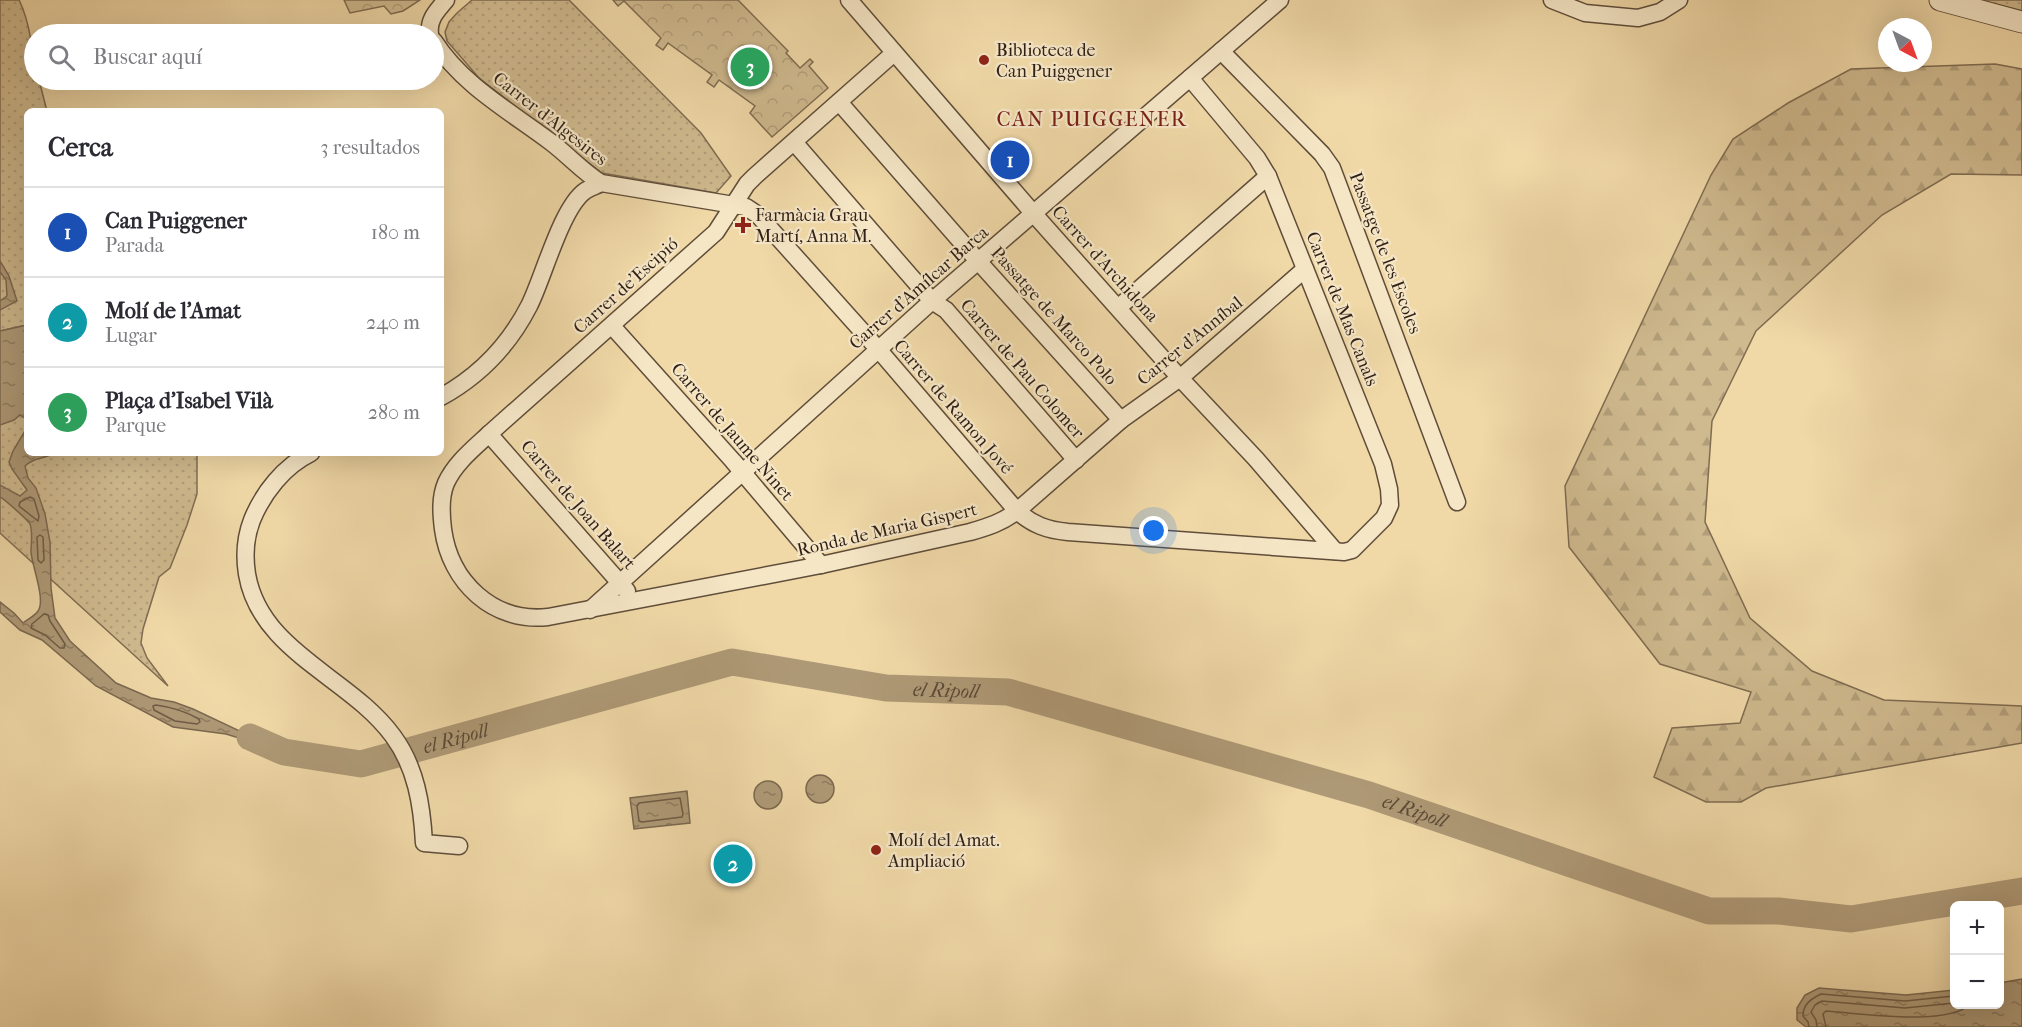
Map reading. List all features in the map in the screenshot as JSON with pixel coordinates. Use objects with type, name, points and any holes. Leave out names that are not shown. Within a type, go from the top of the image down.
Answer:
[{"type":"street","points":[[432,24],[446,0]]},
{"type":"street","name":"Carrer d'Archidona","points":[[849,0],[1033,213],[1180,378],[1256,459],[1335,551]]},
{"type":"street","name":"Carrer d'Amílcar Barca","points":[[590,610],[932,301],[1280,0]]},
{"type":"street","points":[[1552,0],[1586,13],[1629,16],[1649,16],[1679,0]]},
{"type":"street","points":[[1629,16],[1659,0]]},
{"type":"street","points":[[1940,0],[2022,22]]},
{"type":"street","name":"Passatge de les Escoles","points":[[1221,51],[1322,154],[1332,168],[1457,502]]},
{"type":"street","name":"Carrer de'Escipió","points":[[457,571],[449,556],[442,519],[443,495],[454,470],[489,434],[716,232],[755,176],[894,53]]},
{"type":"street","name":"Carrer d'Algesires","points":[[444,54],[476,86],[601,183],[733,205]]},
{"type":"street","name":"Carrer de Mas Canals","points":[[1190,78],[1257,158],[1268,176],[1383,464],[1390,505],[1384,518],[1352,550],[1335,551]]},
{"type":"street","name":"Passatge de Marco Polo","points":[[839,102],[1121,420]]},
{"type":"street","name":"Carrer de Pau Colomer","points":[[794,142],[932,301],[946,310],[1076,460]]},
{"type":"street","points":[[1119,307],[1268,176]]},
{"type":"street","points":[[444,395],[470,379],[486,365],[512,334],[530,305],[562,225],[576,201],[584,191],[601,183]]},
{"type":"street","name":"Carrer de Ramon Jové","points":[[733,205],[746,207],[758,215],[1017,511]]},
{"type":"street","name":"Carrer d'Anníbal","points":[[1017,511],[1121,420],[1180,378],[1305,269]]},
{"type":"street","name":"Carrer de Jaume Ninet","points":[[612,326],[743,472],[821,565]]},
{"type":"street","name":"Carrer de Joan Balart","points":[[489,434],[636,601]]},
{"type":"street","points":[[306,456],[294,463],[264,496],[256,510],[246,539],[245,561],[250,590],[263,617],[284,640],[376,716],[394,736],[412,769],[420,801],[424,843],[459,846]]},
{"type":"street","points":[[1017,511],[1028,521],[1051,530],[1335,551]]},
{"type":"street","name":"Ronda de Maria Gispert","points":[[457,571],[474,592],[500,610],[518,617],[534,619],[821,565],[970,532],[1007,519],[1017,511]]},
{"type":"green space","points":[[0,0],[19,0],[27,24],[24,24],[24,90],[42,90],[46,108],[24,108],[24,326],[0,331]]},
{"type":"green space","points":[[344,0],[420,0],[403,11],[391,14],[384,6],[350,13]]},
{"type":"green space","points":[[472,0],[569,0],[701,133],[731,176],[716,193],[602,173],[479,78],[447,41],[445,32],[449,22]]},
{"type":"green space","points":[[613,0],[738,0],[788,51],[786,53],[800,68],[810,59],[813,62],[809,66],[828,88],[772,137],[750,113],[755,106],[719,80],[714,87],[707,82],[712,75],[668,43],[663,50],[656,45],[661,38],[624,1],[618,6]]},
{"type":"green space","points":[[1971,0],[2022,0],[2022,12]]},
{"type":"green space","points":[[1995,64],[2022,69],[2022,175],[1951,174],[1882,215],[1756,331],[1712,421],[1705,522],[1750,618],[1812,671],[1884,700],[2022,706],[2022,743],[1766,788],[1741,802],[1706,802],[1654,777],[1672,728],[1740,723],[1751,692],[1660,664],[1569,547],[1565,486],[1711,175],[1733,139],[1788,103],[1851,69],[1878,68],[1878,72],[1932,72],[1932,66]]},
{"type":"green space","points":[[24,404],[24,456],[197,456],[197,494],[170,568],[159,577],[141,643],[147,658],[168,686],[0,533],[0,416]]},
{"type":"water","points":[[0,261],[9,276],[17,301],[0,310],[0,301],[7,296],[6,280],[0,272]]},
{"type":"water","points":[[24,326],[24,418],[20,415],[0,425],[0,331]]},
{"type":"water","points":[[24,433],[24,456],[48,456],[25,466],[28,478],[36,488],[45,514],[50,542],[51,588],[55,618],[70,641],[116,683],[151,698],[174,702],[193,709],[284,752],[226,734],[173,727],[96,686],[42,640],[20,630],[0,612],[0,602],[23,623],[38,611],[40,606],[40,591],[31,552],[30,524],[0,497],[0,485],[20,496],[27,490],[9,462]]},
{"type":"water","points":[[820,775],[830,779],[834,789],[830,799],[820,803],[810,799],[806,789],[810,779]]},
{"type":"water","points":[[768,781],[778,785],[782,795],[778,805],[768,809],[758,805],[754,795],[758,785]]},
{"type":"water","points":[[687,791],[690,823],[634,829],[630,798]]},
{"type":"water","points":[[2022,979],[2022,1027],[1806,1027],[1797,1020],[1797,1008],[1805,995],[1819,988],[1906,995],[1950,990],[1950,1009],[2004,1009],[2004,982]]},
{"type":"waterway","name":"el Ripoll","points":[[250,737],[284,752],[361,764],[732,662],[886,688],[1008,692],[1369,795],[1709,911],[1778,911],[1851,919],[2022,891]]},
{"type":"place","name":"Biblioteca de Can Puiggener","points":[[984,60]]},
{"type":"place","name":"Plaça d'Isabel Vilà","points":[[750,67]]},
{"type":"place","name":"Can Puiggener","points":[[1010,160]]},
{"type":"place","name":"Farmàcia Grau Martí, Anna M.","points":[[743,225]]},
{"type":"place","name":"Molí del Amat. Ampliació","points":[[876,850]]},
{"type":"place","name":"Molí de l'Amat","points":[[733,864]]},
{"type":"district","name":"CAN PUIGGENER","points":[[1092,119]]}]
